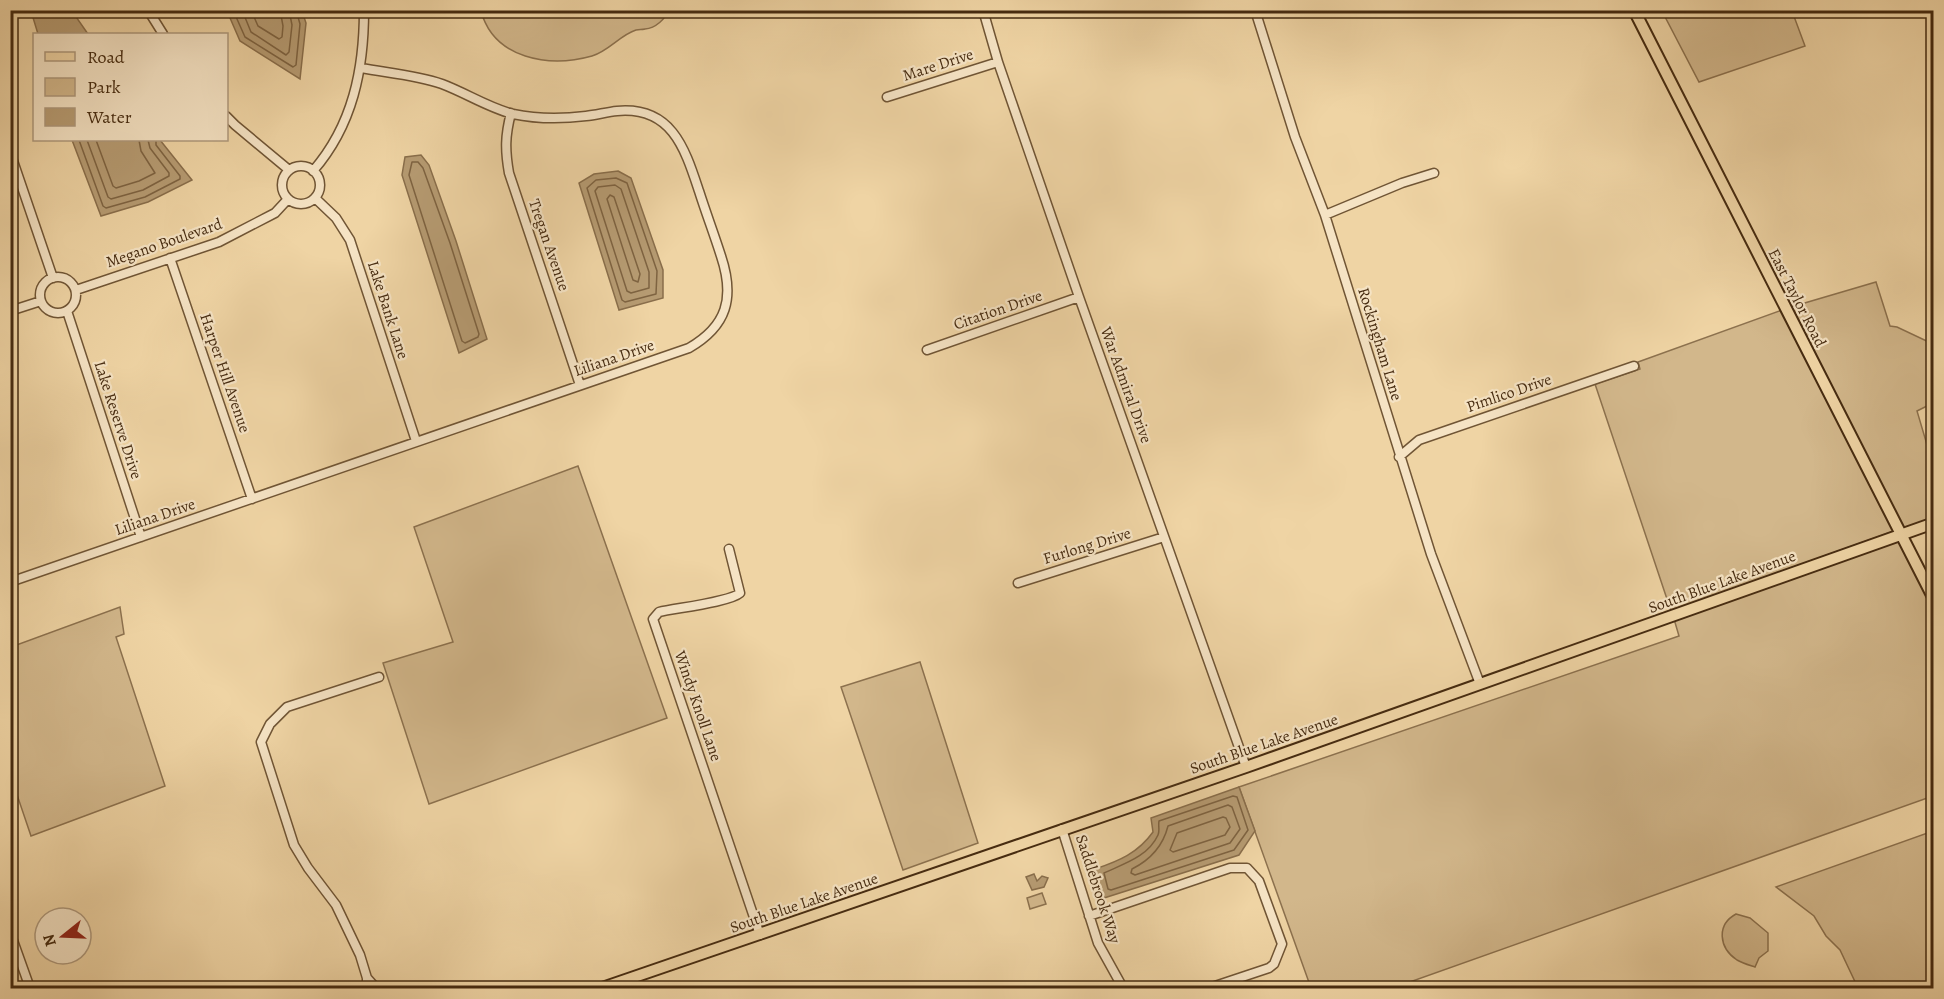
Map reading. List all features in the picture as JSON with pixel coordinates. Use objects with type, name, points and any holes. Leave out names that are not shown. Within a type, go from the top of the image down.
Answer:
[{"type":"main road","name":"East Taylor Road","points":[[1634,10],[1934,599]]},
{"type":"main road","name":"South Blue Lake Avenue","points":[[602,988],[1246,767],[1934,523]]},
{"type":"street","points":[[148,10],[162,33]]},
{"type":"street","points":[[313,171],[323,160],[339,132],[355,96],[362,68],[364,10]]},
{"type":"street","name":"War Admiral Drive","points":[[983,10],[998,62],[1079,297],[1246,767]]},
{"type":"street","name":"Rockingham Lane","points":[[1255,10],[1295,137],[1325,215],[1399,457],[1438,575],[1480,684]]},
{"type":"street","name":"Mare Drive","points":[[887,97],[998,62]]},
{"type":"street","name":"Liliana Drive","points":[[10,582],[689,348],[704,339],[718,325],[728,293],[726,271],[687,154],[669,127],[653,116],[629,111],[564,118],[537,118],[511,113],[441,84],[362,68]]},
{"type":"street","name":"Tregan Avenue","points":[[511,113],[505,147],[509,173],[580,385]]},
{"type":"street","points":[[228,118],[289,170]]},
{"type":"street","points":[[10,152],[53,278]]},
{"type":"street","points":[[301,166],[313,171],[317,175],[320,187],[315,198],[310,202],[299,204],[288,199],[282,187],[282,181],[289,170],[301,166]]},
{"type":"street","points":[[1325,215],[1402,183],[1434,174]]},
{"type":"street","name":"Lake Bank Lane","points":[[315,198],[336,218],[350,240],[416,441]]},
{"type":"street","name":"Megano Boulevard","points":[[76,290],[219,242],[275,213],[288,199]]},
{"type":"street","name":"Harper Hill Avenue","points":[[170,258],[252,499]]},
{"type":"street","points":[[62,277],[68,280],[76,290],[75,302],[67,311],[60,313],[50,311],[41,301],[42,286],[53,278],[62,277]]},
{"type":"street","name":"Citation Drive","points":[[927,350],[1079,297]]},
{"type":"street","points":[[10,311],[41,301]]},
{"type":"street","name":"Lake Reserve Drive","points":[[67,311],[141,537]]},
{"type":"street","name":"Pimlico Drive","points":[[1399,457],[1419,440],[1634,366]]},
{"type":"street","name":"Furlong Drive","points":[[1018,583],[1164,537]]},
{"type":"street","name":"Windy Knoll Lane","points":[[729,549],[740,593],[735,598],[659,612],[653,619],[760,935]]},
{"type":"street","points":[[367,988],[367,978],[360,955],[336,905],[294,845],[261,742],[270,724],[287,707],[379,677]]},
{"type":"street","name":"Saddlebrook Way","points":[[1062,829],[1098,943],[1123,988]]},
{"type":"street","points":[[1089,916],[1230,868],[1247,868],[1259,881],[1282,944],[1274,964],[1269,968],[1209,988]]},
{"type":"street","points":[[10,932],[30,988]]},
{"type":"street","points":[[367,978],[376,988]]},
{"type":"green space","points":[[669,10],[663,20],[656,25],[630,32],[598,54],[558,61],[525,56],[510,49],[498,40],[488,27],[481,11]]},
{"type":"green space","points":[[1662,11],[1792,11],[1805,46],[1699,82]]},
{"type":"green space","points":[[1876,282],[1890,326],[1933,344],[1933,403],[1917,411],[1933,465],[1933,518],[1903,528],[1791,307]]},
{"type":"green space","points":[[1782,310],[1894,531],[1671,611],[1595,384],[1640,369],[1638,362]]},
{"type":"green space","points":[[578,466],[667,718],[429,804],[383,663],[453,642],[414,527]]},
{"type":"green space","points":[[1898,539],[1933,610],[1933,796],[1393,988],[1311,988],[1239,787],[1679,636],[1674,619]]},
{"type":"green space","points":[[120,607],[124,634],[116,637],[165,786],[31,836],[11,777],[11,647]]},
{"type":"green space","points":[[920,662],[978,843],[903,870],[841,687]]},
{"type":"green space","points":[[1933,831],[1933,988],[1858,988],[1840,950],[1826,936],[1814,916],[1776,887]]},
{"type":"green space","points":[[1042,893],[1046,904],[1030,909],[1027,898]]},
{"type":"green space","points":[[1736,914],[1750,918],[1768,933],[1768,951],[1759,958],[1755,967],[1737,960],[1726,949],[1722,937],[1723,930],[1725,924]]},
{"type":"water","points":[[31,11],[72,11],[87,33],[38,33]]},
{"type":"water","points":[[227,11],[302,11],[306,23],[300,79],[240,41]]},
{"type":"water","points":[[72,141],[161,141],[192,180],[148,202],[101,216]]},
{"type":"water","points":[[421,155],[429,165],[487,339],[459,353],[402,175],[405,157]]},
{"type":"water","points":[[618,171],[631,178],[663,270],[663,298],[619,310],[579,183],[594,174]]},
{"type":"water","points":[[1239,787],[1255,831],[1239,855],[1104,898],[1095,869],[1120,859],[1141,846],[1153,832],[1151,818]]},
{"type":"water","points":[[1034,874],[1037,881],[1042,876],[1048,878],[1044,887],[1032,890],[1026,877]]}]
